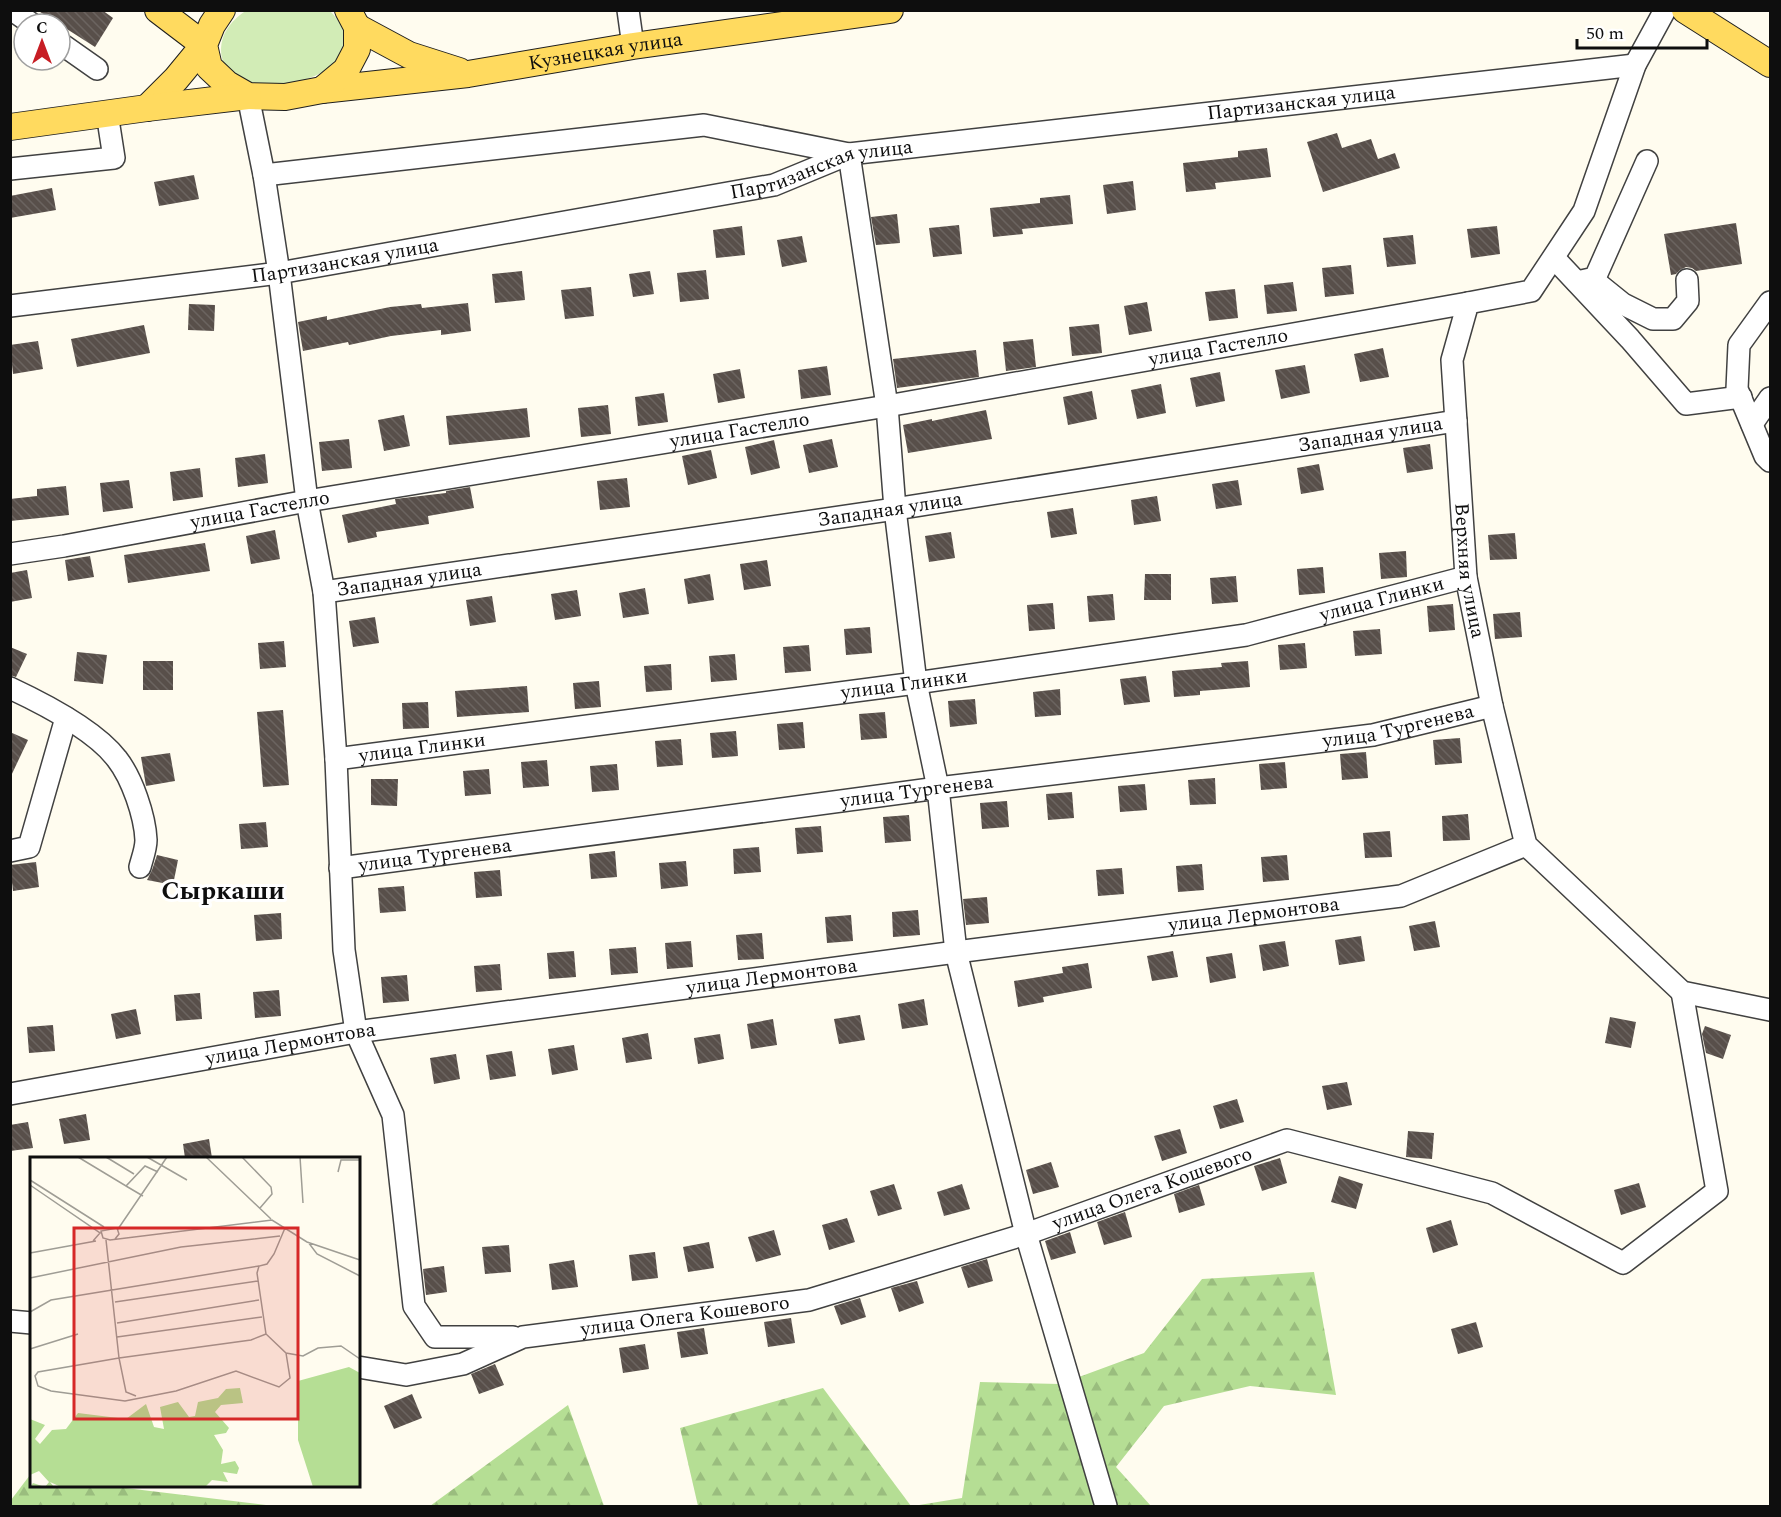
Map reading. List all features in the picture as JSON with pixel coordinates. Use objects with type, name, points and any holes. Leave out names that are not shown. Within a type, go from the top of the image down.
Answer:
[{"type":"main road","points":[[158,10],[204,45],[209,67],[227,84],[248,96]]},
{"type":"main road","points":[[10,127],[147,108],[176,79],[204,45],[212,25],[222,10]]},
{"type":"main road","name":"Кузнецкая улица","points":[[147,108],[248,96],[285,97],[322,90],[468,74],[633,46],[890,10]]},
{"type":"main road","points":[[1685,10],[1770,64]]},
{"type":"main road","points":[[352,15],[409,55],[468,74]]},
{"type":"main road","points":[[322,90],[346,70],[357,49],[352,15]]},
{"type":"street","points":[[628,10],[633,46]]},
{"type":"street","points":[[1468,303],[1531,291],[1554,258],[1584,211],[1635,65],[1665,10]]},
{"type":"street","points":[[72,51],[97,69]]},
{"type":"street","name":"Партизанская улица","points":[[10,306],[279,273],[774,185],[849,154],[1635,65]]},
{"type":"street","points":[[248,96],[264,175],[279,273],[307,501],[324,592],[336,759],[344,950],[356,1032],[393,1115],[414,1306],[435,1337],[523,1337]]},
{"type":"street","points":[[10,170],[114,158],[106,113]]},
{"type":"street","points":[[264,175],[704,125],[849,154],[887,406],[895,509],[916,683],[938,788],[956,952],[1026,1234],[1106,1506]]},
{"type":"street","points":[[1585,281],[1595,278],[1647,161]]},
{"type":"street","points":[[1554,258],[1585,281],[1653,319],[1673,319],[1688,302],[1687,280]]},
{"type":"street","points":[[1585,281],[1630,339],[1686,404],[1741,397]]},
{"type":"street","points":[[1770,302],[1739,345],[1737,389],[1765,456],[1770,460]]},
{"type":"street","name":"улица Гастелло","points":[[10,554],[307,501],[887,406],[1468,303]]},
{"type":"street","name":"Верхняя улица","points":[[1468,303],[1452,360],[1466,577],[1492,706],[1526,845]]},
{"type":"street","points":[[1752,424],[1770,398]]},
{"type":"street","name":"Западная улица","points":[[324,592],[895,509],[1456,422]]},
{"type":"street","name":"улица Глинки","points":[[336,759],[916,683],[1246,634],[1466,577]]},
{"type":"street","points":[[10,688],[43,703],[66,718],[98,740],[118,759],[138,797],[146,842],[140,867]]},
{"type":"street","name":"улица Тургенева","points":[[340,868],[938,788],[1373,735],[1492,706]]},
{"type":"street","points":[[20,849],[66,718]]},
{"type":"street","points":[[1526,845],[1682,993],[1770,1010]]},
{"type":"street","name":"улица Лермонтова","points":[[10,1094],[356,1032],[956,952],[1401,896],[1526,845]]},
{"type":"street","name":"улица Олега Кошевого","points":[[360,1367],[405,1375],[463,1364],[523,1337],[809,1300],[1026,1234],[1287,1140],[1492,1193],[1623,1263],[1717,1191],[1682,993]]},
{"type":"street","points":[[10,1321],[30,1323]]},
{"type":"green space","points":[[247,10],[330,11],[345,35],[341,55],[325,71],[301,81],[273,85],[247,81],[228,70],[221,50],[223,37],[229,27]]},
{"type":"green space","points":[[1314,1272],[1336,1395],[1250,1386],[1164,1406],[1116,1467],[1151,1506],[913,1506],[962,1498],[980,1382],[1060,1384],[1144,1353],[1202,1279]]},
{"type":"green space","points":[[823,1388],[911,1506],[698,1506],[680,1428]]},
{"type":"green space","points":[[568,1405],[604,1506],[430,1506]]},
{"type":"green space","points":[[30,1475],[30,1487],[117,1487],[274,1506],[11,1506],[11,1500]]},
{"type":"building","points":[[37,10],[102,10],[113,18],[95,47],[72,32],[72,12],[40,12]]},
{"type":"building","points":[[1337,133],[1342,148],[1371,139],[1378,159],[1395,153],[1400,168],[1323,192],[1307,142]]},
{"type":"building","points":[[1267,148],[1271,177],[1215,183],[1216,189],[1186,192],[1183,163],[1238,157],[1238,151]]},
{"type":"building","points":[[194,175],[199,199],[159,206],[154,182]]},
{"type":"building","points":[[1133,181],[1136,210],[1107,214],[1103,185]]},
{"type":"building","points":[[52,188],[56,210],[10,218],[10,196]]},
{"type":"building","points":[[1070,195],[1073,224],[1022,229],[1023,234],[993,237],[990,208],[1040,203],[1040,198]]},
{"type":"building","points":[[897,214],[900,243],[876,245],[871,217]]},
{"type":"building","points":[[1736,223],[1742,264],[1696,271],[1686,267],[1671,275],[1664,234]]},
{"type":"building","points":[[959,225],[962,254],[933,257],[929,228]]},
{"type":"building","points":[[742,226],[745,255],[716,258],[713,230]]},
{"type":"building","points":[[1497,226],[1500,254],[1471,258],[1467,229]]},
{"type":"building","points":[[1413,235],[1416,264],[1387,267],[1383,238]]},
{"type":"building","points":[[802,236],[807,262],[782,267],[777,240]]},
{"type":"building","points":[[1351,265],[1354,294],[1325,297],[1322,268]]},
{"type":"building","points":[[706,270],[709,299],[680,302],[677,273]]},
{"type":"building","points":[[522,271],[525,300],[495,303],[492,274]]},
{"type":"building","points":[[650,271],[654,294],[633,297],[629,274]]},
{"type":"building","points":[[1293,282],[1297,311],[1267,314],[1264,285]]},
{"type":"building","points":[[591,287],[594,316],[565,319],[561,290]]},
{"type":"building","points":[[1235,289],[1238,318],[1209,321],[1205,292]]},
{"type":"building","points":[[1147,302],[1152,331],[1129,335],[1124,306]]},
{"type":"building","points":[[468,303],[471,331],[441,335],[441,330],[391,336],[349,345],[348,342],[303,351],[298,322],[327,316],[327,320],[390,307],[421,304],[422,308]]},
{"type":"building","points":[[189,304],[215,305],[214,331],[188,330]]},
{"type":"building","points":[[1099,324],[1102,353],[1072,356],[1069,327]]},
{"type":"building","points":[[144,325],[150,353],[77,367],[71,339]]},
{"type":"building","points":[[1033,339],[1036,367],[1006,371],[1003,342]]},
{"type":"building","points":[[38,341],[43,369],[13,374],[10,345]]},
{"type":"building","points":[[1383,348],[1389,377],[1360,382],[1354,354]]},
{"type":"building","points":[[976,350],[979,377],[897,388],[893,359]]},
{"type":"building","points":[[1305,365],[1310,393],[1281,399],[1275,370]]},
{"type":"building","points":[[827,366],[831,395],[801,399],[798,370]]},
{"type":"building","points":[[740,369],[745,398],[718,403],[713,374]]},
{"type":"building","points":[[1220,372],[1225,401],[1196,407],[1190,378]]},
{"type":"building","points":[[1161,384],[1166,413],[1137,419],[1131,390]]},
{"type":"building","points":[[1092,391],[1097,419],[1068,425],[1063,397]]},
{"type":"building","points":[[664,393],[668,422],[638,426],[635,397]]},
{"type":"building","points":[[608,405],[611,434],[581,437],[578,408]]},
{"type":"building","points":[[527,408],[530,437],[449,445],[446,416]]},
{"type":"building","points":[[986,410],[992,439],[908,453],[903,425]]},
{"type":"building","points":[[404,415],[410,446],[384,451],[378,420]]},
{"type":"building","points":[[349,439],[352,468],[322,471],[319,442]]},
{"type":"building","points":[[832,439],[838,467],[809,473],[803,445]]},
{"type":"building","points":[[774,440],[780,468],[751,475],[745,447]]},
{"type":"building","points":[[1430,444],[1433,469],[1407,473],[1403,448]]},
{"type":"building","points":[[711,450],[717,478],[688,485],[682,456]]},
{"type":"building","points":[[265,454],[268,483],[238,487],[235,458]]},
{"type":"building","points":[[1319,464],[1324,490],[1301,494],[1297,468]]},
{"type":"building","points":[[200,468],[203,497],[173,501],[170,472]]},
{"type":"building","points":[[627,478],[630,507],[600,510],[597,481]]},
{"type":"building","points":[[129,480],[133,508],[103,512],[100,483]]},
{"type":"building","points":[[1238,480],[1242,505],[1216,509],[1212,484]]},
{"type":"building","points":[[66,486],[69,515],[10,521],[10,499],[37,496],[37,489]]},
{"type":"building","points":[[470,487],[474,508],[428,516],[429,524],[376,532],[377,537],[348,543],[342,515],[396,504],[395,499],[446,493],[446,491]]},
{"type":"building","points":[[1157,496],[1161,521],[1134,525],[1131,500]]},
{"type":"building","points":[[1073,508],[1077,534],[1051,538],[1047,512]]},
{"type":"building","points":[[275,530],[280,559],[251,564],[246,536]]},
{"type":"building","points":[[951,532],[955,558],[929,562],[925,536]]},
{"type":"building","points":[[1515,533],[1517,559],[1490,560],[1488,535]]},
{"type":"building","points":[[205,543],[210,571],[128,583],[124,555]]},
{"type":"building","points":[[1406,551],[1407,577],[1381,579],[1379,553]]},
{"type":"building","points":[[90,556],[94,577],[68,581],[65,560]]},
{"type":"building","points":[[767,560],[771,586],[744,590],[740,564]]},
{"type":"building","points":[[1323,567],[1325,593],[1299,595],[1297,569]]},
{"type":"building","points":[[27,570],[32,598],[10,602],[10,573]]},
{"type":"building","points":[[710,574],[714,600],[688,604],[684,579]]},
{"type":"building","points":[[1145,574],[1171,574],[1171,600],[1144,600]]},
{"type":"building","points":[[1236,576],[1238,602],[1212,604],[1210,578]]},
{"type":"building","points":[[645,588],[649,614],[623,618],[619,593]]},
{"type":"building","points":[[577,590],[581,616],[555,620],[551,594]]},
{"type":"building","points":[[1113,594],[1115,620],[1089,622],[1087,596]]},
{"type":"building","points":[[492,596],[496,622],[470,626],[466,600]]},
{"type":"building","points":[[1053,603],[1055,629],[1029,631],[1027,605]]},
{"type":"building","points":[[1453,604],[1455,630],[1429,632],[1427,606]]},
{"type":"building","points":[[1520,612],[1522,637],[1495,639],[1493,614]]},
{"type":"building","points":[[375,617],[379,643],[353,647],[349,621]]},
{"type":"building","points":[[870,627],[872,653],[846,655],[844,629]]},
{"type":"building","points":[[1380,629],[1382,654],[1355,656],[1353,631]]},
{"type":"building","points":[[284,641],[286,667],[260,669],[258,643]]},
{"type":"building","points":[[1305,643],[1307,668],[1280,670],[1278,645]]},
{"type":"building","points":[[809,645],[811,671],[785,673],[783,647]]},
{"type":"building","points":[[10,647],[27,654],[16,677],[10,675]]},
{"type":"building","points":[[77,652],[107,655],[103,684],[74,681]]},
{"type":"building","points":[[735,654],[737,680],[711,682],[709,656]]},
{"type":"building","points":[[143,661],[173,661],[173,690],[143,690]]},
{"type":"building","points":[[1248,661],[1250,687],[1200,691],[1200,695],[1174,697],[1172,671],[1222,667],[1221,663]]},
{"type":"building","points":[[671,664],[672,690],[646,692],[644,666]]},
{"type":"building","points":[[1146,676],[1150,702],[1124,705],[1120,679]]},
{"type":"building","points":[[599,681],[601,707],[575,709],[573,683]]},
{"type":"building","points":[[527,686],[529,712],[457,717],[455,691]]},
{"type":"building","points":[[1060,689],[1061,715],[1035,717],[1033,692]]},
{"type":"building","points":[[975,699],[977,724],[950,727],[948,701]]},
{"type":"building","points":[[428,702],[429,728],[403,729],[402,703]]},
{"type":"building","points":[[283,710],[289,785],[263,787],[257,712]]},
{"type":"building","points":[[885,712],[887,738],[861,740],[859,714]]},
{"type":"building","points":[[803,722],[805,748],[779,750],[777,724]]},
{"type":"building","points":[[736,731],[738,756],[712,758],[710,733]]},
{"type":"building","points":[[10,732],[28,740],[10,778]]},
{"type":"building","points":[[1460,738],[1462,763],[1435,765],[1433,740]]},
{"type":"building","points":[[681,739],[683,765],[657,767],[655,741]]},
{"type":"building","points":[[1366,752],[1368,778],[1342,780],[1340,754]]},
{"type":"building","points":[[170,753],[175,781],[146,786],[141,757]]},
{"type":"building","points":[[547,760],[549,786],[523,788],[521,762]]},
{"type":"building","points":[[1285,762],[1287,788],[1261,790],[1259,764]]},
{"type":"building","points":[[617,764],[619,790],[592,792],[590,766]]},
{"type":"building","points":[[489,769],[491,794],[465,796],[463,771]]},
{"type":"building","points":[[1215,778],[1216,804],[1190,805],[1188,780]]},
{"type":"building","points":[[371,779],[398,779],[397,806],[371,805]]},
{"type":"building","points":[[1145,784],[1147,810],[1120,812],[1118,786]]},
{"type":"building","points":[[1072,792],[1074,818],[1048,820],[1046,794]]},
{"type":"building","points":[[1007,801],[1009,827],[982,829],[980,803]]},
{"type":"building","points":[[1468,814],[1470,840],[1443,841],[1442,816]]},
{"type":"building","points":[[909,815],[911,841],[885,843],[883,817]]},
{"type":"building","points":[[266,822],[268,847],[241,849],[239,824]]},
{"type":"building","points":[[821,826],[823,852],[797,854],[795,828]]},
{"type":"building","points":[[1390,831],[1392,857],[1365,858],[1363,833]]},
{"type":"building","points":[[759,847],[761,872],[734,874],[733,849]]},
{"type":"building","points":[[615,851],[617,877],[591,879],[589,854]]},
{"type":"building","points":[[157,855],[178,860],[173,885],[147,880]]},
{"type":"building","points":[[1287,855],[1289,880],[1263,882],[1261,857]]},
{"type":"building","points":[[686,861],[688,886],[661,889],[659,863]]},
{"type":"building","points":[[36,862],[39,887],[13,891],[10,865]]},
{"type":"building","points":[[1202,864],[1204,890],[1178,892],[1176,866]]},
{"type":"building","points":[[1122,868],[1124,894],[1098,896],[1096,870]]},
{"type":"building","points":[[500,870],[502,896],[476,898],[474,872]]},
{"type":"building","points":[[404,886],[406,911],[380,913],[378,888]]},
{"type":"building","points":[[987,897],[989,923],[966,925],[963,899]]},
{"type":"building","points":[[918,910],[920,935],[893,937],[892,912]]},
{"type":"building","points":[[281,913],[282,939],[256,941],[254,915]]},
{"type":"building","points":[[851,915],[853,941],[827,943],[825,917]]},
{"type":"building","points":[[1435,921],[1440,947],[1414,951],[1409,926]]},
{"type":"building","points":[[762,933],[764,959],[738,960],[736,935]]},
{"type":"building","points":[[1361,936],[1365,961],[1339,965],[1335,940]]},
{"type":"building","points":[[691,941],[693,967],[667,969],[665,943]]},
{"type":"building","points":[[1285,941],[1289,966],[1263,971],[1259,945]]},
{"type":"building","points":[[636,947],[638,973],[611,975],[609,949]]},
{"type":"building","points":[[574,951],[576,977],[549,979],[547,953]]},
{"type":"building","points":[[1173,951],[1178,977],[1152,981],[1147,956]]},
{"type":"building","points":[[1232,953],[1236,978],[1210,983],[1206,957]]},
{"type":"building","points":[[1088,963],[1092,988],[1043,997],[1044,1002],[1018,1007],[1014,981],[1063,973],[1062,967]]},
{"type":"building","points":[[500,964],[502,990],[476,992],[474,966]]},
{"type":"building","points":[[407,975],[409,1001],[383,1003],[381,977]]},
{"type":"building","points":[[279,990],[281,1016],[255,1018],[253,992]]},
{"type":"building","points":[[200,993],[202,1019],[176,1021],[174,995]]},
{"type":"building","points":[[924,999],[928,1025],[902,1029],[898,1004]]},
{"type":"building","points":[[136,1009],[141,1034],[116,1039],[111,1014]]},
{"type":"building","points":[[860,1015],[865,1040],[839,1044],[834,1019]]},
{"type":"building","points":[[1610,1017],[1636,1022],[1631,1048],[1605,1043]]},
{"type":"building","points":[[773,1019],[777,1045],[751,1049],[747,1024]]},
{"type":"building","points":[[53,1025],[55,1051],[29,1053],[27,1027]]},
{"type":"building","points":[[1705,1026],[1731,1035],[1723,1059],[1706,1053],[1702,1034]]},
{"type":"building","points":[[648,1033],[652,1059],[626,1063],[622,1038]]},
{"type":"building","points":[[720,1034],[724,1059],[698,1064],[694,1038]]},
{"type":"building","points":[[574,1045],[578,1070],[552,1075],[548,1049]]},
{"type":"building","points":[[512,1051],[516,1076],[490,1080],[486,1055]]},
{"type":"building","points":[[456,1054],[460,1079],[434,1084],[430,1058]]},
{"type":"building","points":[[1347,1082],[1352,1105],[1327,1110],[1322,1086]]},
{"type":"building","points":[[1237,1099],[1244,1122],[1220,1129],[1213,1106]]},
{"type":"building","points":[[86,1114],[90,1140],[64,1144],[59,1119]]},
{"type":"building","points":[[28,1122],[33,1148],[10,1151],[10,1125]]},
{"type":"building","points":[[1180,1129],[1187,1153],[1162,1161],[1154,1136]]},
{"type":"building","points":[[1408,1131],[1434,1133],[1432,1159],[1406,1157]]},
{"type":"building","points":[[209,1139],[212,1157],[185,1157],[183,1144]]},
{"type":"building","points":[[1280,1158],[1287,1183],[1262,1191],[1254,1166]]},
{"type":"building","points":[[1051,1162],[1059,1187],[1033,1194],[1026,1170]]},
{"type":"building","points":[[1339,1176],[1363,1184],[1356,1209],[1331,1202]]},
{"type":"building","points":[[1639,1183],[1646,1207],[1621,1215],[1614,1190]]},
{"type":"building","points":[[894,1184],[902,1209],[878,1216],[870,1191]]},
{"type":"building","points":[[962,1184],[970,1209],[944,1216],[937,1192]]},
{"type":"building","points":[[1199,1185],[1205,1205],[1179,1213],[1174,1194]]},
{"type":"building","points":[[1125,1212],[1132,1237],[1104,1245],[1097,1222]]},
{"type":"building","points":[[847,1218],[855,1242],[829,1250],[822,1225]]},
{"type":"building","points":[[1451,1220],[1458,1245],[1433,1253],[1426,1228]]},
{"type":"building","points":[[774,1230],[781,1255],[756,1262],[748,1237]]},
{"type":"building","points":[[1070,1232],[1076,1253],[1051,1260],[1045,1241]]},
{"type":"building","points":[[709,1242],[714,1268],[688,1272],[683,1247]]},
{"type":"building","points":[[509,1245],[511,1272],[485,1274],[482,1247]]},
{"type":"building","points":[[655,1252],[658,1278],[632,1281],[629,1255]]},
{"type":"building","points":[[987,1259],[993,1281],[968,1288],[961,1267]]},
{"type":"building","points":[[574,1260],[578,1287],[552,1290],[549,1264]]},
{"type":"building","points":[[444,1266],[447,1292],[426,1295],[423,1269]]},
{"type":"building","points":[[917,1281],[924,1303],[899,1312],[891,1288]]},
{"type":"building","points":[[860,1298],[866,1317],[841,1325],[834,1306]]},
{"type":"building","points":[[791,1318],[795,1343],[768,1347],[764,1322]]},
{"type":"building","points":[[1476,1322],[1483,1347],[1458,1354],[1451,1329]]},
{"type":"building","points":[[704,1328],[708,1354],[681,1358],[677,1332]]},
{"type":"building","points":[[645,1344],[649,1369],[623,1373],[619,1348]]},
{"type":"building","points":[[495,1364],[504,1385],[479,1394],[471,1374]]},
{"type":"building","points":[[412,1394],[422,1418],[394,1429],[384,1406]]},
{"type":"district","name":"Сыркаши","points":[[223,891]]}]
